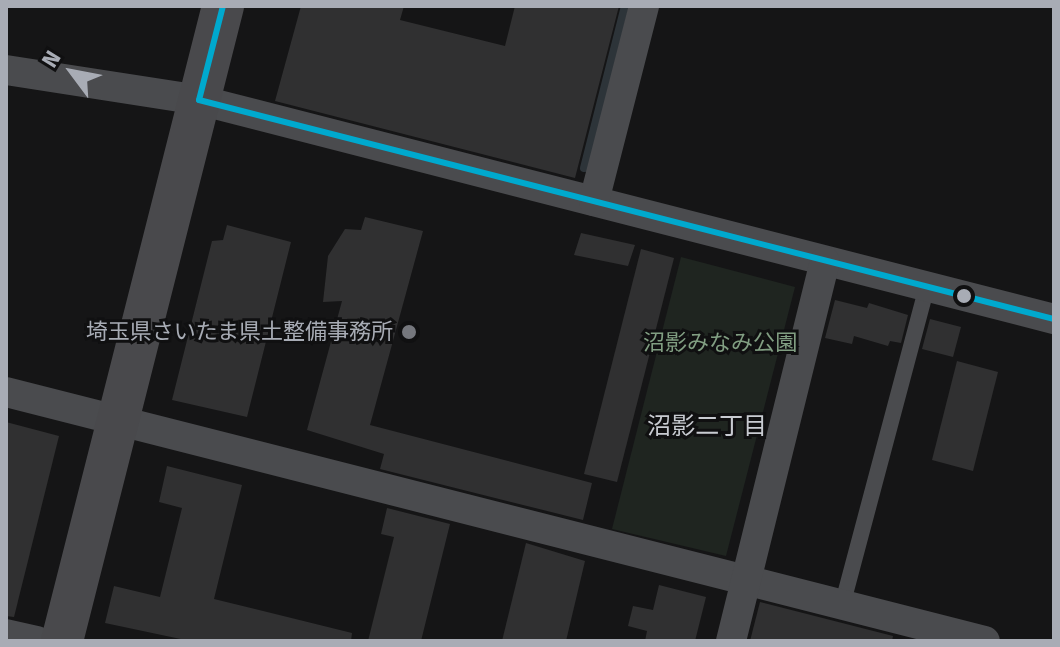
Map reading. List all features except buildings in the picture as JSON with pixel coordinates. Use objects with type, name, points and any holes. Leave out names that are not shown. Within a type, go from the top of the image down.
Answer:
[{"type":"street","points":[[62,641],[223,6]]},
{"type":"street","points":[[594,201],[644,6]]},
{"type":"street","points":[[6,70],[199,100],[1054,319]]},
{"type":"street","points":[[731,641],[825,261]]},
{"type":"street","points":[[6,392],[746,581],[843,602],[929,634],[985,641]]},
{"type":"street","points":[[6,634],[37,641]]},
{"type":"lane","points":[[843,602],[927,287]]},
{"type":"green space","name":"沼影みなみ公園","points":[[681,257],[795,287],[726,556],[612,529]]},
{"type":"waterway","points":[[584,168],[625,6]]},
{"type":"transit line","points":[[199,100],[223,6]]},
{"type":"transit line","points":[[199,100],[1054,319]]},
{"type":"place","name":"埼玉県さいたま県土整備事務所","points":[[409,332]]},
{"type":"district","name":"沼影二丁目","points":[[707,427]]}]
